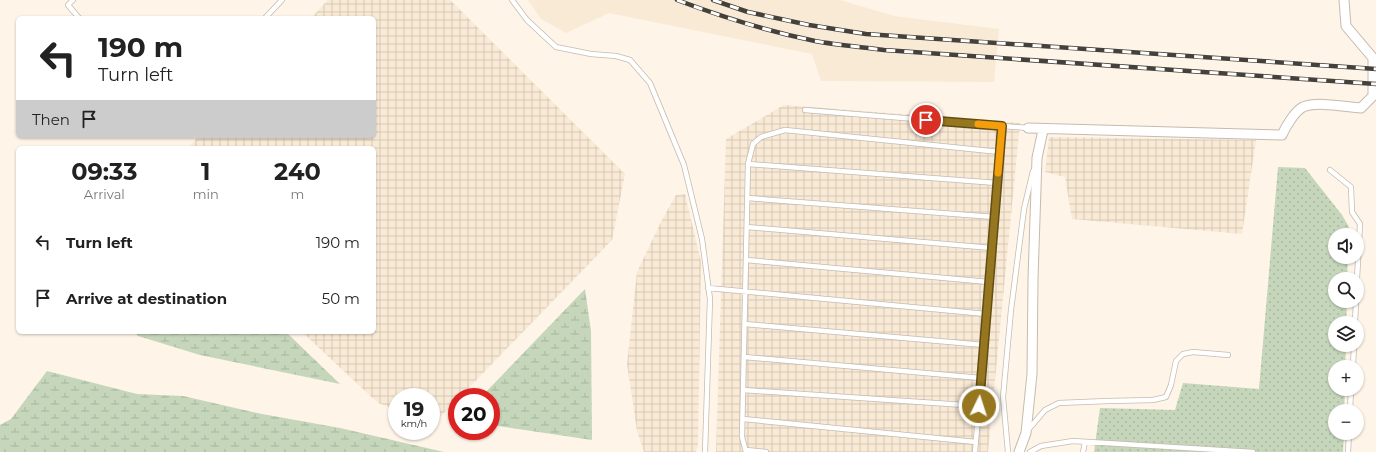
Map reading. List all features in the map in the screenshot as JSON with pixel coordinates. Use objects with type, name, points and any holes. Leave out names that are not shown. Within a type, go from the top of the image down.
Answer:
[{"type":"street","points":[[1028,128],[1043,130],[1282,134],[1292,118],[1303,107],[1319,104],[1360,108],[1374,96],[1373,58],[1346,26],[1344,0]]},
{"type":"street","points":[[1019,452],[1026,433],[1032,374],[1037,158],[1043,130]]},
{"type":"lane","points":[[73,0],[68,5],[77,16]]},
{"type":"lane","points":[[267,16],[282,0]]},
{"type":"lane","points":[[512,0],[527,20],[556,47],[591,54],[616,56],[630,60],[650,83],[684,165],[702,239],[710,299],[705,452]]},
{"type":"lane","points":[[805,110],[1028,128]]},
{"type":"lane","points":[[975,452],[1002,126]]},
{"type":"lane","points":[[766,452],[746,451],[742,437],[748,164],[753,144],[761,137],[785,130],[1000,152]]},
{"type":"lane","points":[[1008,452],[1003,397],[1011,310],[1024,209],[1037,158]]},
{"type":"lane","points":[[748,164],[997,183]]},
{"type":"lane","points":[[1330,170],[1351,187],[1352,212],[1360,224],[1357,272]]},
{"type":"lane","points":[[747,198],[994,217]]},
{"type":"lane","points":[[747,227],[992,248]]},
{"type":"lane","points":[[746,260],[989,282]]},
{"type":"lane","points":[[708,288],[986,314]]},
{"type":"lane","points":[[745,324],[984,345]]},
{"type":"lane","points":[[1026,433],[1045,410],[1060,403],[1153,400],[1166,397],[1171,385],[1176,360],[1183,354],[1192,352],[1228,355]]},
{"type":"lane","points":[[744,357],[981,378]]},
{"type":"lane","points":[[743,390],[979,406]]},
{"type":"lane","points":[[743,419],[976,442]]},
{"type":"lane","points":[[1348,452],[1349,440]]},
{"type":"lane","points":[[1031,452],[1042,446],[1073,441],[1252,452]]},
{"type":"lane","points":[[1083,452],[1085,442]]},
{"type":"shaded area","points":[[328,0],[450,0],[625,174],[612,240],[469,388],[448,388],[448,409],[440,417],[440,388],[388,388],[388,407],[378,403],[304,334],[376,334],[376,146],[190,146],[197,138],[376,138],[376,16],[313,16]]},
{"type":"shaded area","points":[[528,0],[840,0],[894,16],[999,29],[994,82],[821,81],[812,54],[609,13],[566,33],[541,19]]},
{"type":"shaded area","points":[[784,105],[1020,123],[988,452],[716,452],[726,139]]},
{"type":"shaded area","points":[[1049,137],[1256,140],[1242,234],[1072,219],[1065,177],[1045,172]]},
{"type":"shaded area","points":[[685,194],[701,262],[698,445],[696,452],[644,452],[637,431],[627,364],[637,272],[676,195]]},
{"type":"green space","points":[[1278,167],[1305,168],[1342,215],[1349,227],[1328,228],[1328,264],[1348,264],[1347,272],[1328,272],[1328,308],[1347,308],[1346,316],[1328,316],[1328,352],[1346,352],[1345,360],[1328,360],[1328,396],[1345,396],[1344,404],[1328,404],[1328,440],[1344,440],[1343,452],[1094,452],[1100,408],[1175,410],[1183,383],[1259,389]]},
{"type":"green space","points":[[585,289],[591,331],[592,440],[500,426],[500,388],[490,388]]},
{"type":"green space","points":[[136,334],[288,334],[340,384],[200,355],[138,336]]},
{"type":"green space","points":[[47,371],[137,394],[183,396],[262,414],[340,428],[444,452],[0,452],[0,425],[11,419]]},
{"type":"railway","points":[[677,0],[728,18],[780,33],[815,41],[849,46],[884,50],[1376,84]]},
{"type":"railway","points":[[713,0],[748,12],[809,25],[866,34],[1376,69]]},
{"type":"slow traffic","points":[[978,124],[1002,126],[998,173]]},
{"type":"route","points":[[926,120],[1002,126],[979,406]]}]
